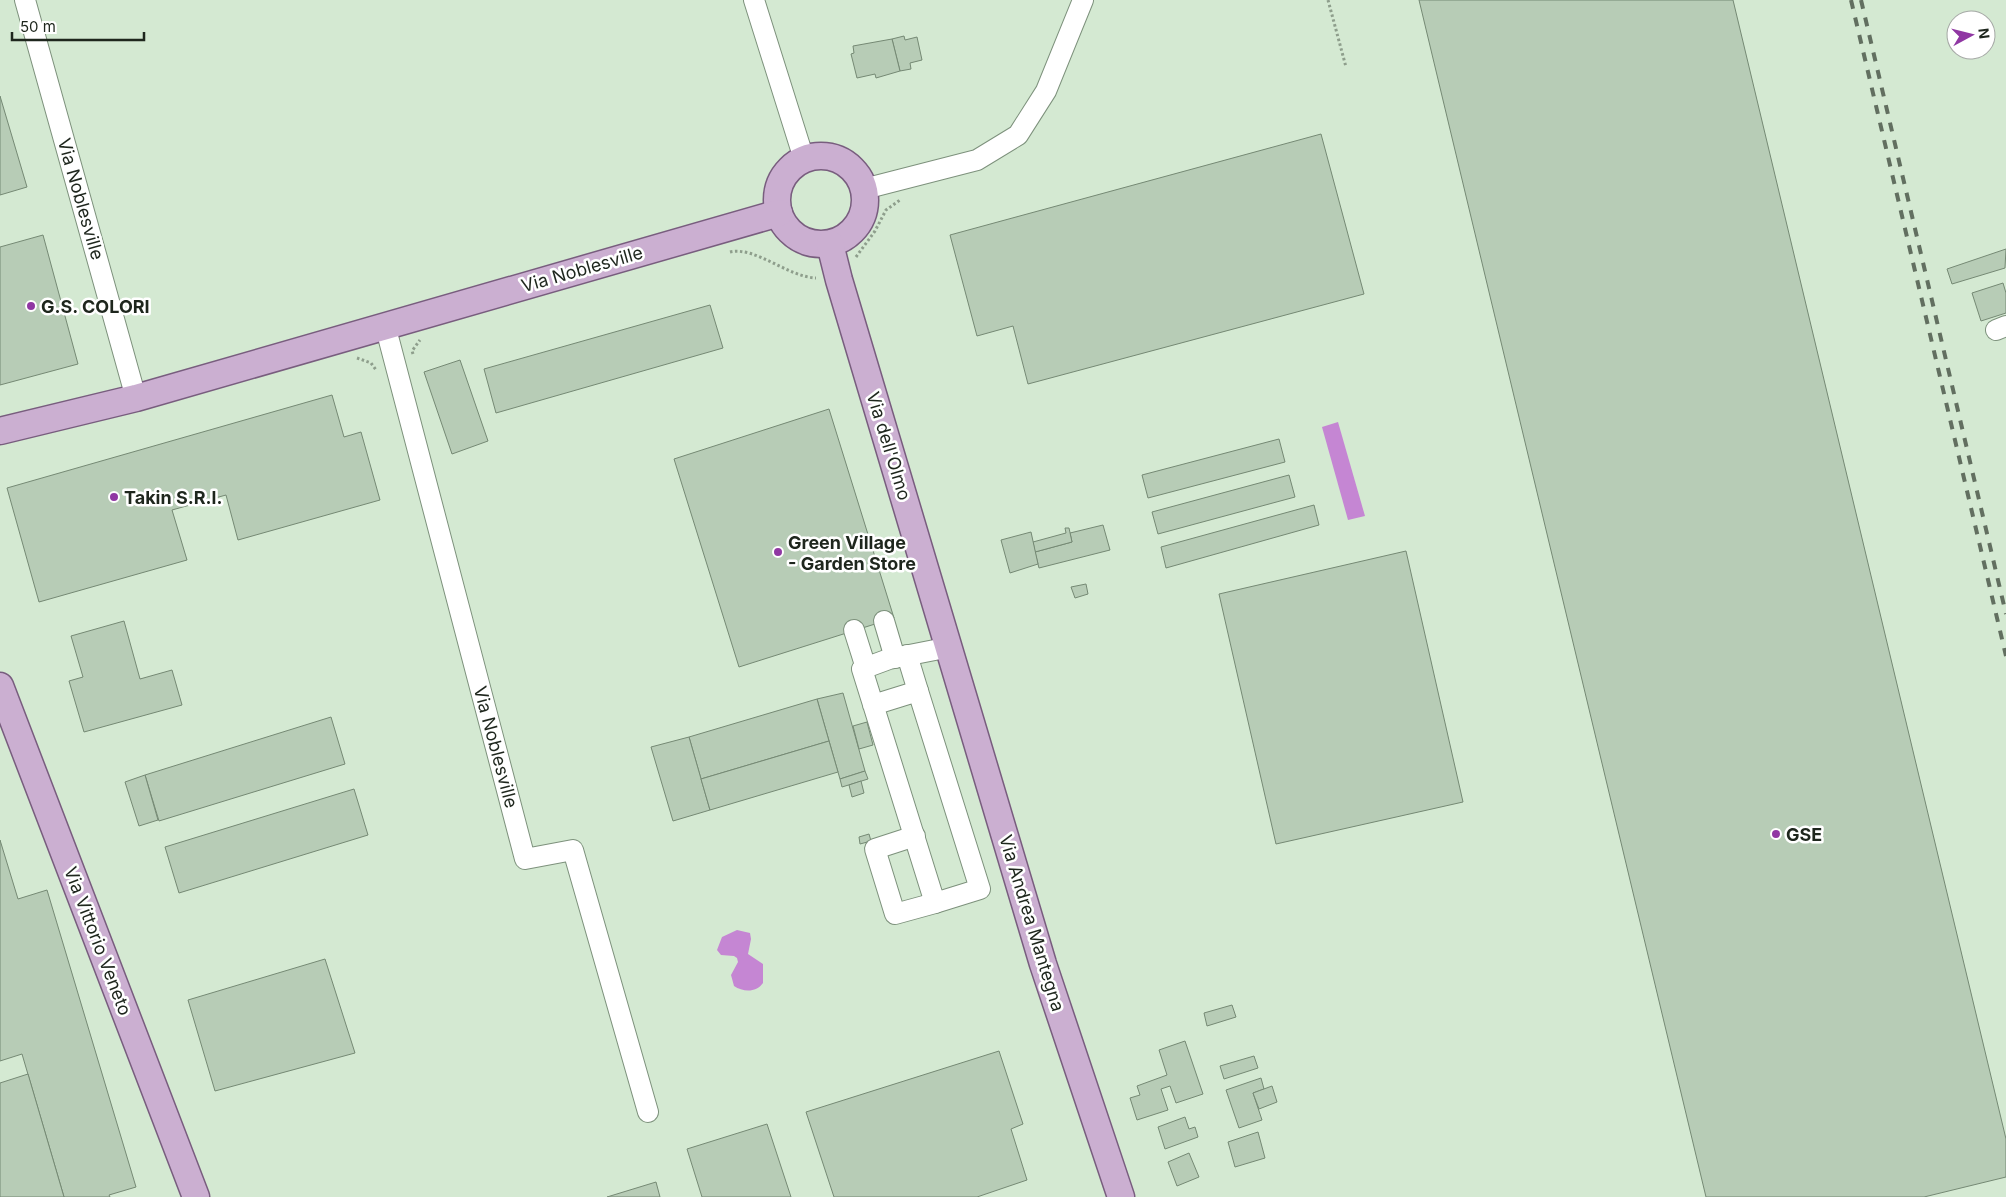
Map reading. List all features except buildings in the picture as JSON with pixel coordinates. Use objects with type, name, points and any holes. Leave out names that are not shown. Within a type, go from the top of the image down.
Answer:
[{"type":"main road","points":[[822,155],[841,160],[856,172],[864,189],[865,207],[859,224],[847,236],[830,244],[812,244],[795,236],[782,222],[777,202],[781,181],[794,164],[804,159],[822,155]]},
{"type":"main road","name":"Via Noblesville","points":[[0,431],[136,398],[779,213]]},
{"type":"main road","name":"Via dell'Olmo","points":[[830,244],[839,280],[950,647]]},
{"type":"main road","name":"Via Andrea Mantegna","points":[[950,647],[1043,964],[1122,1197]]},
{"type":"main road","name":"Via Vittorio Veneto","points":[[0,686],[196,1197]]},
{"type":"street","name":"Via Noblesville","points":[[25,0],[136,398]]},
{"type":"street","points":[[754,0],[804,159]]},
{"type":"street","points":[[864,189],[977,160],[1018,135],[1046,91],[1083,0]]},
{"type":"street","name":"Via Noblesville","points":[[385,325],[525,859],[573,850],[648,1112]]},
{"type":"street","points":[[884,621],[918,690],[980,889],[895,914],[875,849],[914,836]]},
{"type":"street","points":[[854,630],[866,668]]},
{"type":"street","points":[[935,902],[862,669],[901,657],[950,647]]},
{"type":"street","points":[[873,705],[918,690]]},
{"type":"path","points":[[1328,0],[1346,68]]},
{"type":"path","points":[[724,253],[734,251],[752,254],[804,278],[822,278]]},
{"type":"path","points":[[413,358],[412,350],[420,339],[427,335]]},
{"type":"shaded area","points":[[1338,422],[1365,516],[1348,520],[1322,427]]},
{"type":"shaded area","points":[[737,930],[750,933],[751,939],[748,954],[763,964],[763,983],[757,989],[745,990],[734,986],[731,975],[738,962],[737,958],[721,955],[717,950],[722,937]]},
{"type":"railway","points":[[1851,0],[2006,656]]},
{"type":"railway","points":[[1861,0],[2006,614]]},
{"type":"place","name":"G.S. COLORI","points":[[31,306]]},
{"type":"place","name":"Takin S.R.l.","points":[[114,497]]},
{"type":"place","name":"Green Village - Garden Store","points":[[778,552]]},
{"type":"place","name":"GSE","points":[[1776,834]]}]
